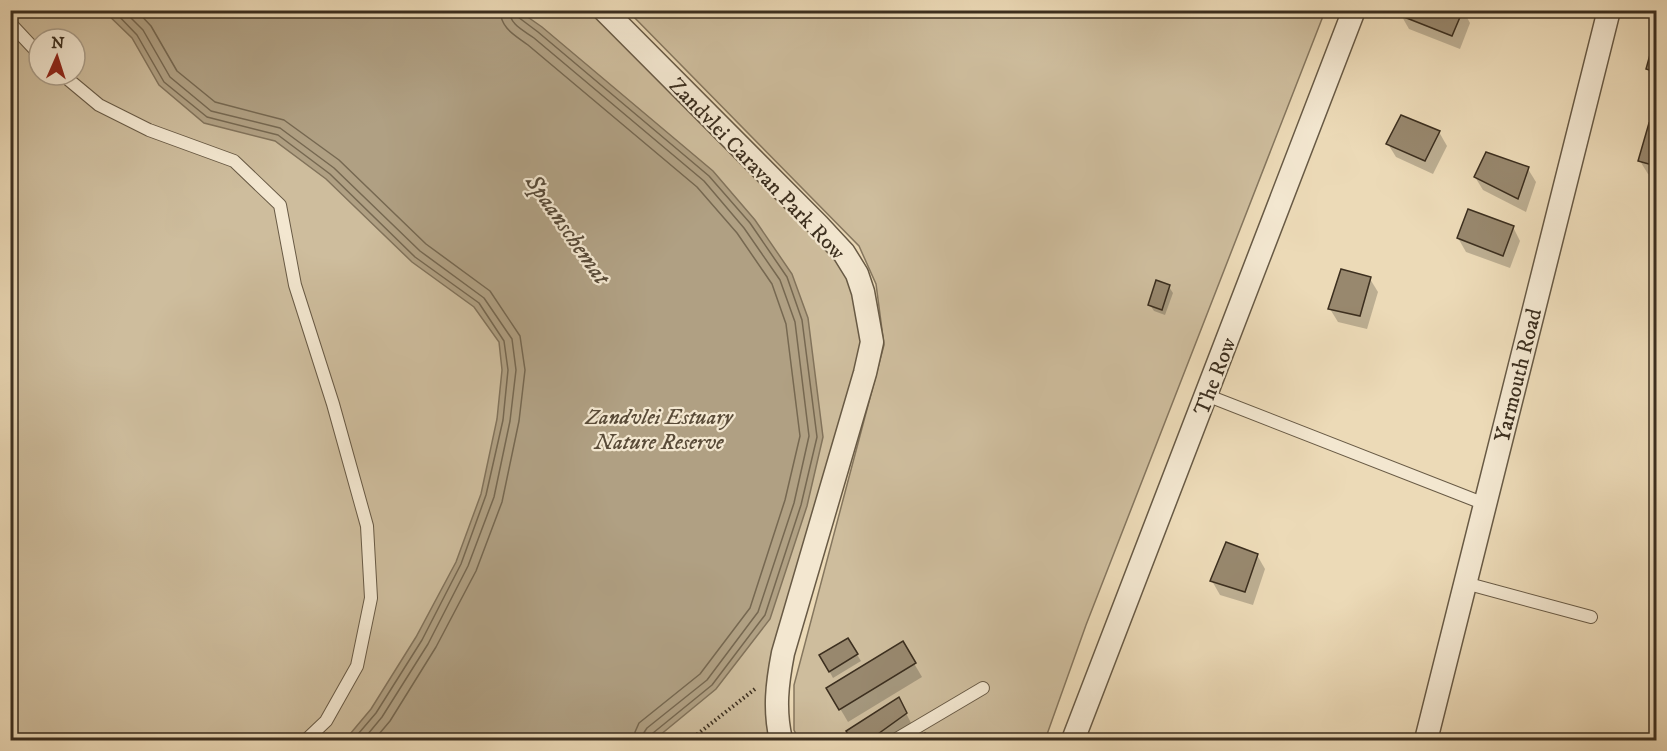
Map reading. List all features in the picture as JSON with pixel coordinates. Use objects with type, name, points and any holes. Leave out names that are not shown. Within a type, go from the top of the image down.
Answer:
[{"type":"street","name":"Zandvlei Caravan Park Row","points":[[604,10],[844,253],[857,274],[863,292],[871,330],[871,349],[783,653],[777,683],[776,718],[781,741]]},
{"type":"street","name":"The Row","points":[[1073,741],[1354,10]]},
{"type":"street","name":"Yarmouth Road","points":[[1426,741],[1609,10]]},
{"type":"lane","points":[[10,23],[27,41]]},
{"type":"lane","points":[[77,87],[99,105],[149,130],[234,161],[280,205],[295,285],[333,404],[367,526],[371,598],[357,666],[326,721],[306,741]]},
{"type":"lane","points":[[1206,395],[1485,504]]},
{"type":"lane","points":[[1465,583],[1591,617]]},
{"type":"lane","points":[[895,741],[983,688]]},
{"type":"path","points":[[690,741],[754,690],[783,653]]},
{"type":"green space","points":[[10,11],[599,11],[838,247],[868,324],[802,555],[781,740],[11,740]]},
{"type":"green space","points":[[628,11],[1325,11],[1086,625],[1045,740],[799,740],[794,730],[794,685],[884,345],[876,284],[859,246]]},
{"type":"water","name":"Zandvlei Estuary Nature Reserve","points":[[104,11],[519,11],[542,27],[713,171],[755,220],[792,274],[808,318],[823,437],[807,506],[770,619],[716,689],[654,740],[345,740],[371,709],[416,637],[456,562],[481,494],[497,419],[502,370],[499,342],[474,307],[412,262],[326,179],[275,141],[204,123],[159,85],[132,38]]},
{"type":"building","points":[[1401,10],[1463,10],[1452,36],[1399,15]]},
{"type":"building","points":[[1656,33],[1656,72],[1646,69]]},
{"type":"building","points":[[1401,115],[1440,131],[1425,161],[1386,144]]},
{"type":"building","points":[[1649,123],[1656,126],[1656,166],[1638,161]]},
{"type":"building","points":[[1486,152],[1529,167],[1518,199],[1474,177]]},
{"type":"building","points":[[1468,209],[1514,226],[1503,256],[1457,238]]},
{"type":"building","points":[[1341,269],[1371,277],[1360,316],[1328,309]]},
{"type":"building","points":[[1156,280],[1170,285],[1162,310],[1148,305]]},
{"type":"building","points":[[1226,542],[1258,554],[1245,592],[1210,581]]},
{"type":"building","points":[[848,638],[858,654],[829,672],[819,655]]},
{"type":"building","points":[[903,641],[916,663],[839,710],[826,688]]},
{"type":"building","points":[[899,697],[907,713],[878,734],[880,739],[852,740],[846,731]]},
{"type":"building","points":[[925,733],[931,740],[913,740]]},
{"type":"water label","name":"Spaanschemat","points":[[568,229]]}]
